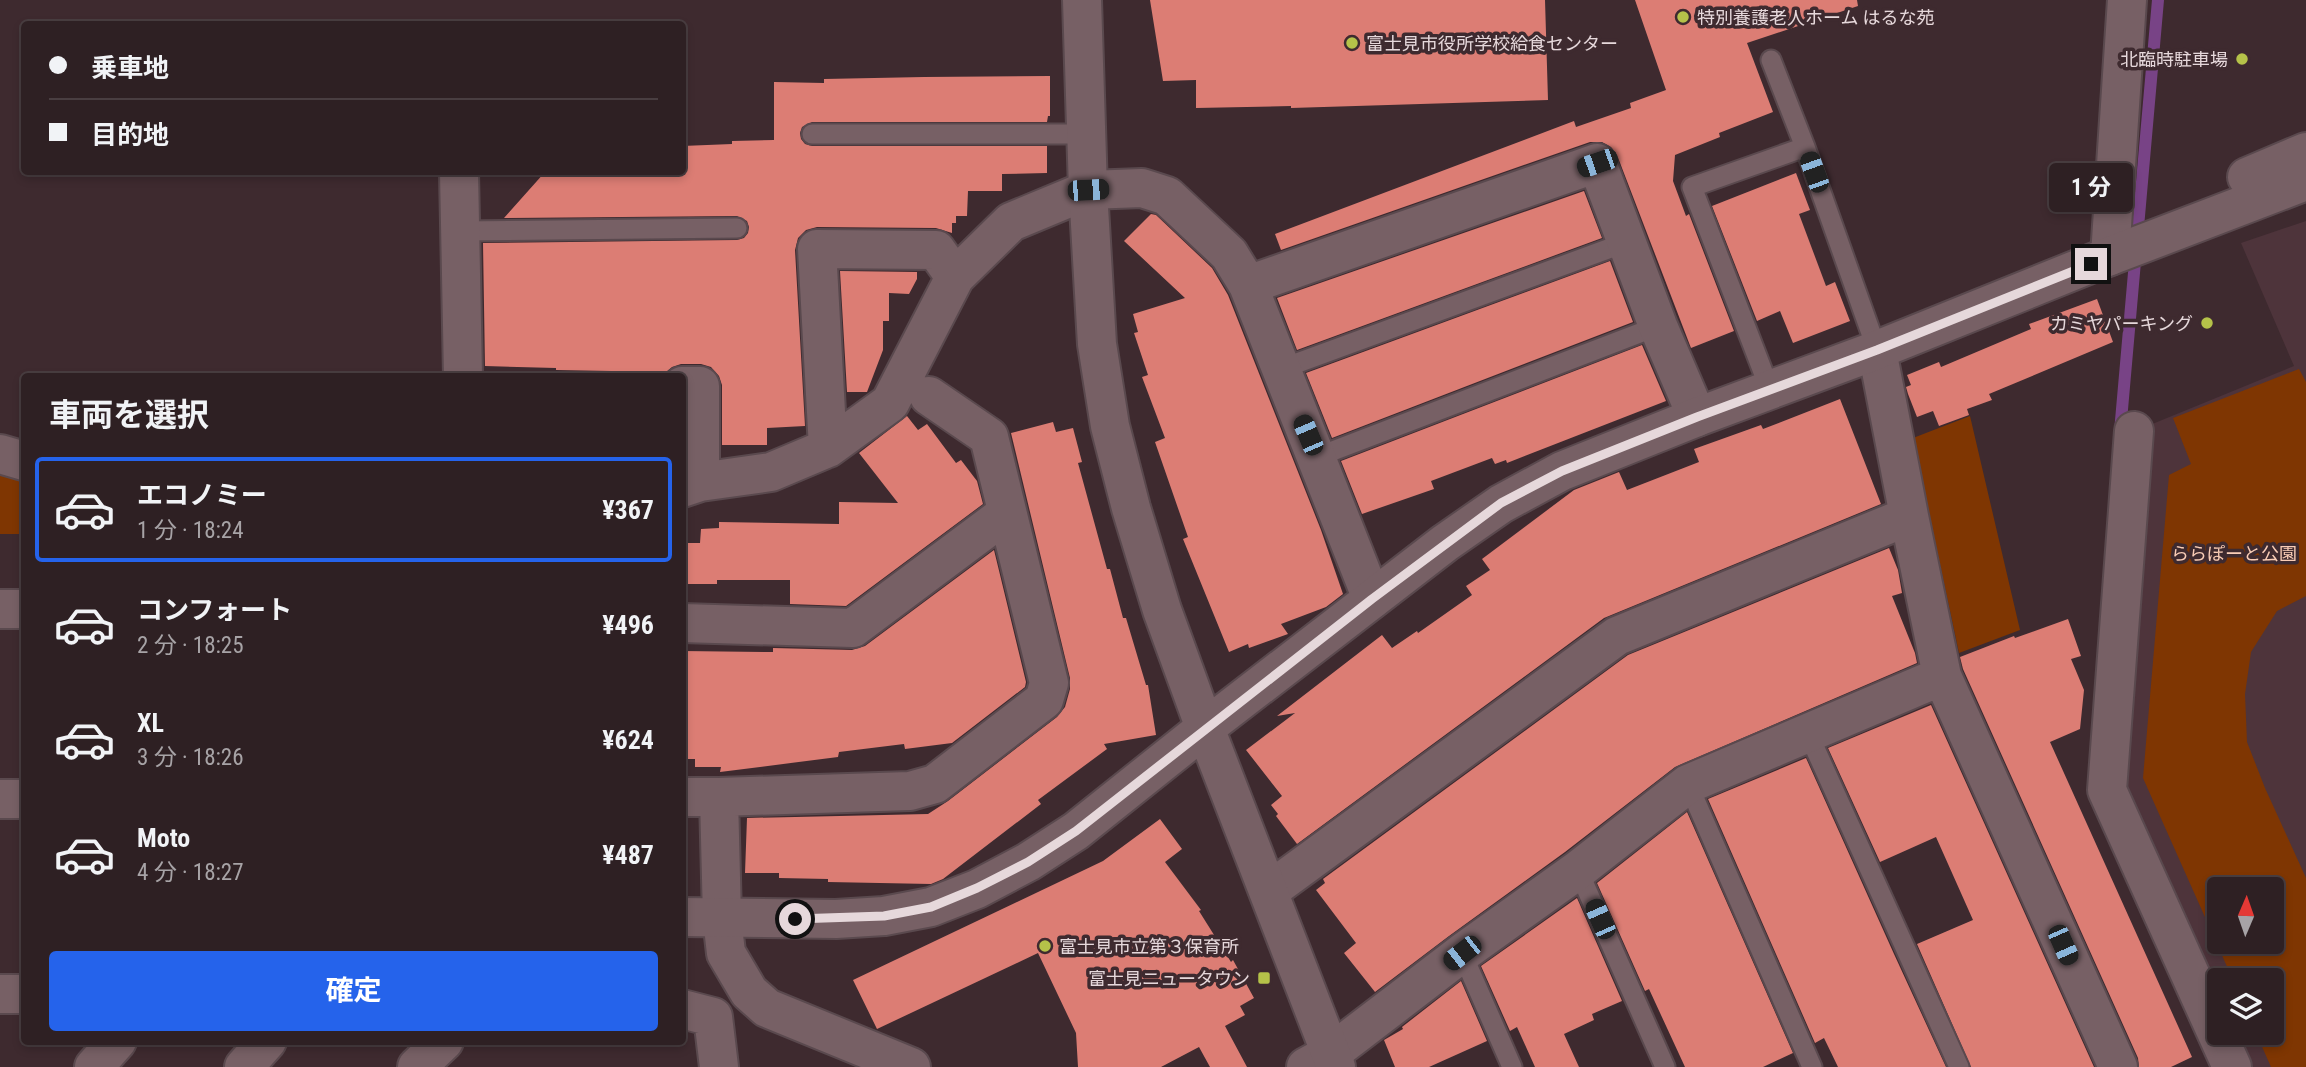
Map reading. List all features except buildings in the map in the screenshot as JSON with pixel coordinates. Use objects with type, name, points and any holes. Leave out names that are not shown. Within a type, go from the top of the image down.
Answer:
[{"type":"street","points":[[1083,0],[1088,190],[1097,344],[1110,426],[1162,610],[1269,891],[1324,1063],[1462,953],[1578,870],[1688,784],[1942,676]]},
{"type":"street","points":[[2110,256],[2127,0]]},
{"type":"street","points":[[2110,256],[2165,212],[2306,152]]},
{"type":"street","points":[[1248,285],[1597,163],[1658,326],[1697,417]]},
{"type":"street","points":[[459,175],[463,373]]},
{"type":"street","points":[[686,917],[836,919],[884,916],[931,907],[977,888],[1037,856],[1076,831],[1372,599],[1501,503],[1562,471],[1697,417],[1877,350],[2306,181]]},
{"type":"street","points":[[686,386],[701,386],[691,485],[771,472],[828,448],[890,403],[956,277],[1011,222],[1088,190],[1142,188],[1167,196],[1229,254],[1248,285],[1372,599]]},
{"type":"street","points":[[828,448],[817,249],[936,250],[956,277]]},
{"type":"street","points":[[1877,350],[1942,676],[2118,1067]]},
{"type":"street","points":[[911,1067],[767,1008],[749,992],[726,953],[701,797],[910,791],[935,784],[1044,700],[1049,683],[989,437],[929,396]]},
{"type":"street","points":[[2134,431],[2107,790],[2232,1067]]},
{"type":"street","points":[[0,454],[21,460]]},
{"type":"street","points":[[686,624],[853,628],[1007,513]]},
{"type":"street","points":[[1269,891],[1617,636],[1909,516]]},
{"type":"street","points":[[0,609],[21,609]]},
{"type":"street","points":[[0,799],[21,799]]},
{"type":"street","points":[[719,1067],[698,1013],[749,992]]},
{"type":"street","points":[[0,994],[21,994]]},
{"type":"street","points":[[94,1067],[113,1045]]},
{"type":"street","points":[[244,1067],[263,1045]]},
{"type":"street","points":[[417,1067],[440,1045]]},
{"type":"lane","points":[[1771,60],[1877,350]]},
{"type":"lane","points":[[812,134],[1087,134]]},
{"type":"lane","points":[[1770,390],[1692,187],[1805,147]]},
{"type":"lane","points":[[460,231],[737,228]]},
{"type":"lane","points":[[1280,369],[1627,242]]},
{"type":"lane","points":[[1317,457],[1658,326]]},
{"type":"lane","points":[[1808,733],[1959,1067]]},
{"type":"lane","points":[[1688,784],[1812,1067]]},
{"type":"lane","points":[[1578,870],[1665,1067]]},
{"type":"lane","points":[[1462,953],[1512,1067]]},
{"type":"shaded area","name":"ららぽーと公園","points":[[2306,221],[2306,1067],[2242,1067],[2232,1045],[2284,1045],[2284,968],[2207,968],[2207,990],[2117,791],[2145,427],[2294,366],[2241,243]]},
{"type":"green space","name":"ららぽーと公園","points":[[2299,369],[2306,382],[2306,596],[2277,611],[2251,652],[2245,694],[2247,742],[2306,878],[2306,1067],[2271,1067],[2261,1045],[2284,1045],[2284,968],[2228,968],[2221,954],[2284,954],[2284,877],[2207,877],[2207,922],[2143,778],[2169,475],[2191,464],[2173,418]]},
{"type":"green space","points":[[1970,416],[2020,630],[1959,653],[1913,438]]},
{"type":"green space","points":[[0,474],[21,480],[21,534],[0,534]]},
{"type":"waterway","points":[[2120,432],[2158,0]]},
{"type":"place","name":"特別養護老人ホーム はるな苑","points":[[1683,17]]},
{"type":"place","name":"富士見市役所学校給食センター","points":[[1352,43]]},
{"type":"place","name":"北臨時駐車場","points":[[2242,59]]},
{"type":"place","name":"カミヤパーキング","points":[[2207,323]]},
{"type":"place","name":"富士見市立第３保育所","points":[[1045,946]]},
{"type":"place","name":"富士見ニュータウン","points":[[1264,978]]},
{"type":"route","points":[[795,919],[884,916],[931,907],[994,880],[1076,831],[1372,599],[1501,503],[1562,471],[1877,350],[2091,264]]}]
